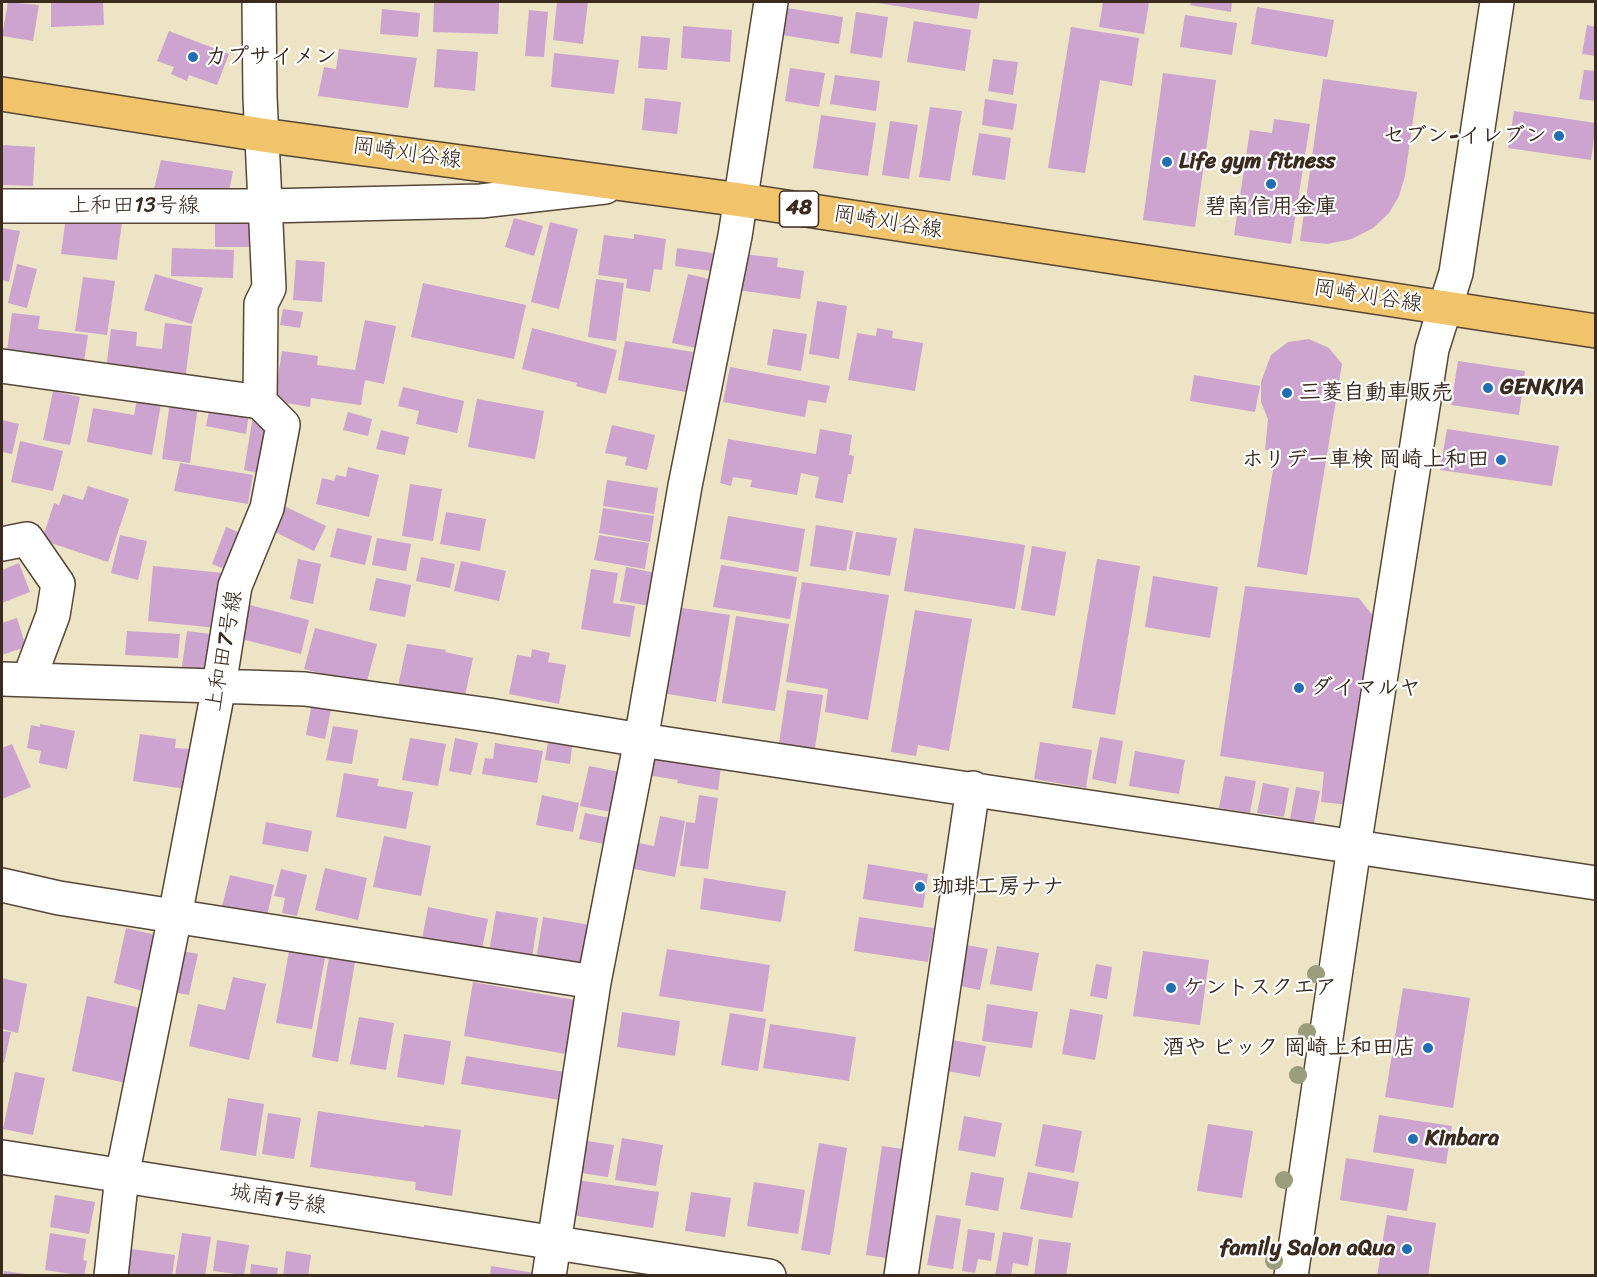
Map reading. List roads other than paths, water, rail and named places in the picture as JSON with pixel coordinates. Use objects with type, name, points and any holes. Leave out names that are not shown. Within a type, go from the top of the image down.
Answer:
[{"type":"main road","name":"岡崎刈谷線","points":[[2,94],[262,135],[741,200],[1596,331]]},
{"type":"street","points":[[2,366],[260,402],[261,304],[269,288],[259,2]]},
{"type":"street","points":[[549,1275],[594,982],[641,740],[685,486],[741,200],[771,2]]},
{"type":"street","points":[[1291,1275],[1354,847],[1432,349],[1456,273],[1497,2]]},
{"type":"street","name":"上和田13号線","points":[[2,206],[266,206],[481,201],[630,184]]},
{"type":"street","name":"上和田7号線","points":[[111,1275],[122,1176],[175,916],[219,686],[235,586],[267,508],[283,425],[260,402]]},
{"type":"street","points":[[2,544],[27,539],[58,584],[53,615],[15,679],[304,689],[973,788],[1596,884]]},
{"type":"street","points":[[901,1275],[973,788]]},
{"type":"street","points":[[2,885],[59,898],[594,982]]},
{"type":"street","name":"城南1号線","points":[[2,1157],[770,1275]]},
{"type":"place","name":"カプサイメン","points":[[193,57]]},
{"type":"place","name":"セブン-イレブン","points":[[1559,136]]},
{"type":"place","name":"Life gym fitness","points":[[1167,162]]},
{"type":"place","name":"碧南信用金庫","points":[[1271,184]]},
{"type":"place","name":"GENKIYA","points":[[1488,388]]},
{"type":"place","name":"三菱自動車販売","points":[[1287,393]]},
{"type":"place","name":"ホリデー車検 岡崎上和田","points":[[1501,460]]},
{"type":"place","name":"ダイマルヤ","points":[[1299,688]]},
{"type":"place","name":"珈琲工房ナナ","points":[[920,887]]},
{"type":"place","name":"ケントスクエア","points":[[1171,988]]},
{"type":"place","name":"酒や ビック 岡崎上和田店","points":[[1428,1048]]},
{"type":"place","name":"Kinbara","points":[[1413,1139]]},
{"type":"place","name":"family Salon aQua","points":[[1407,1249]]}]
